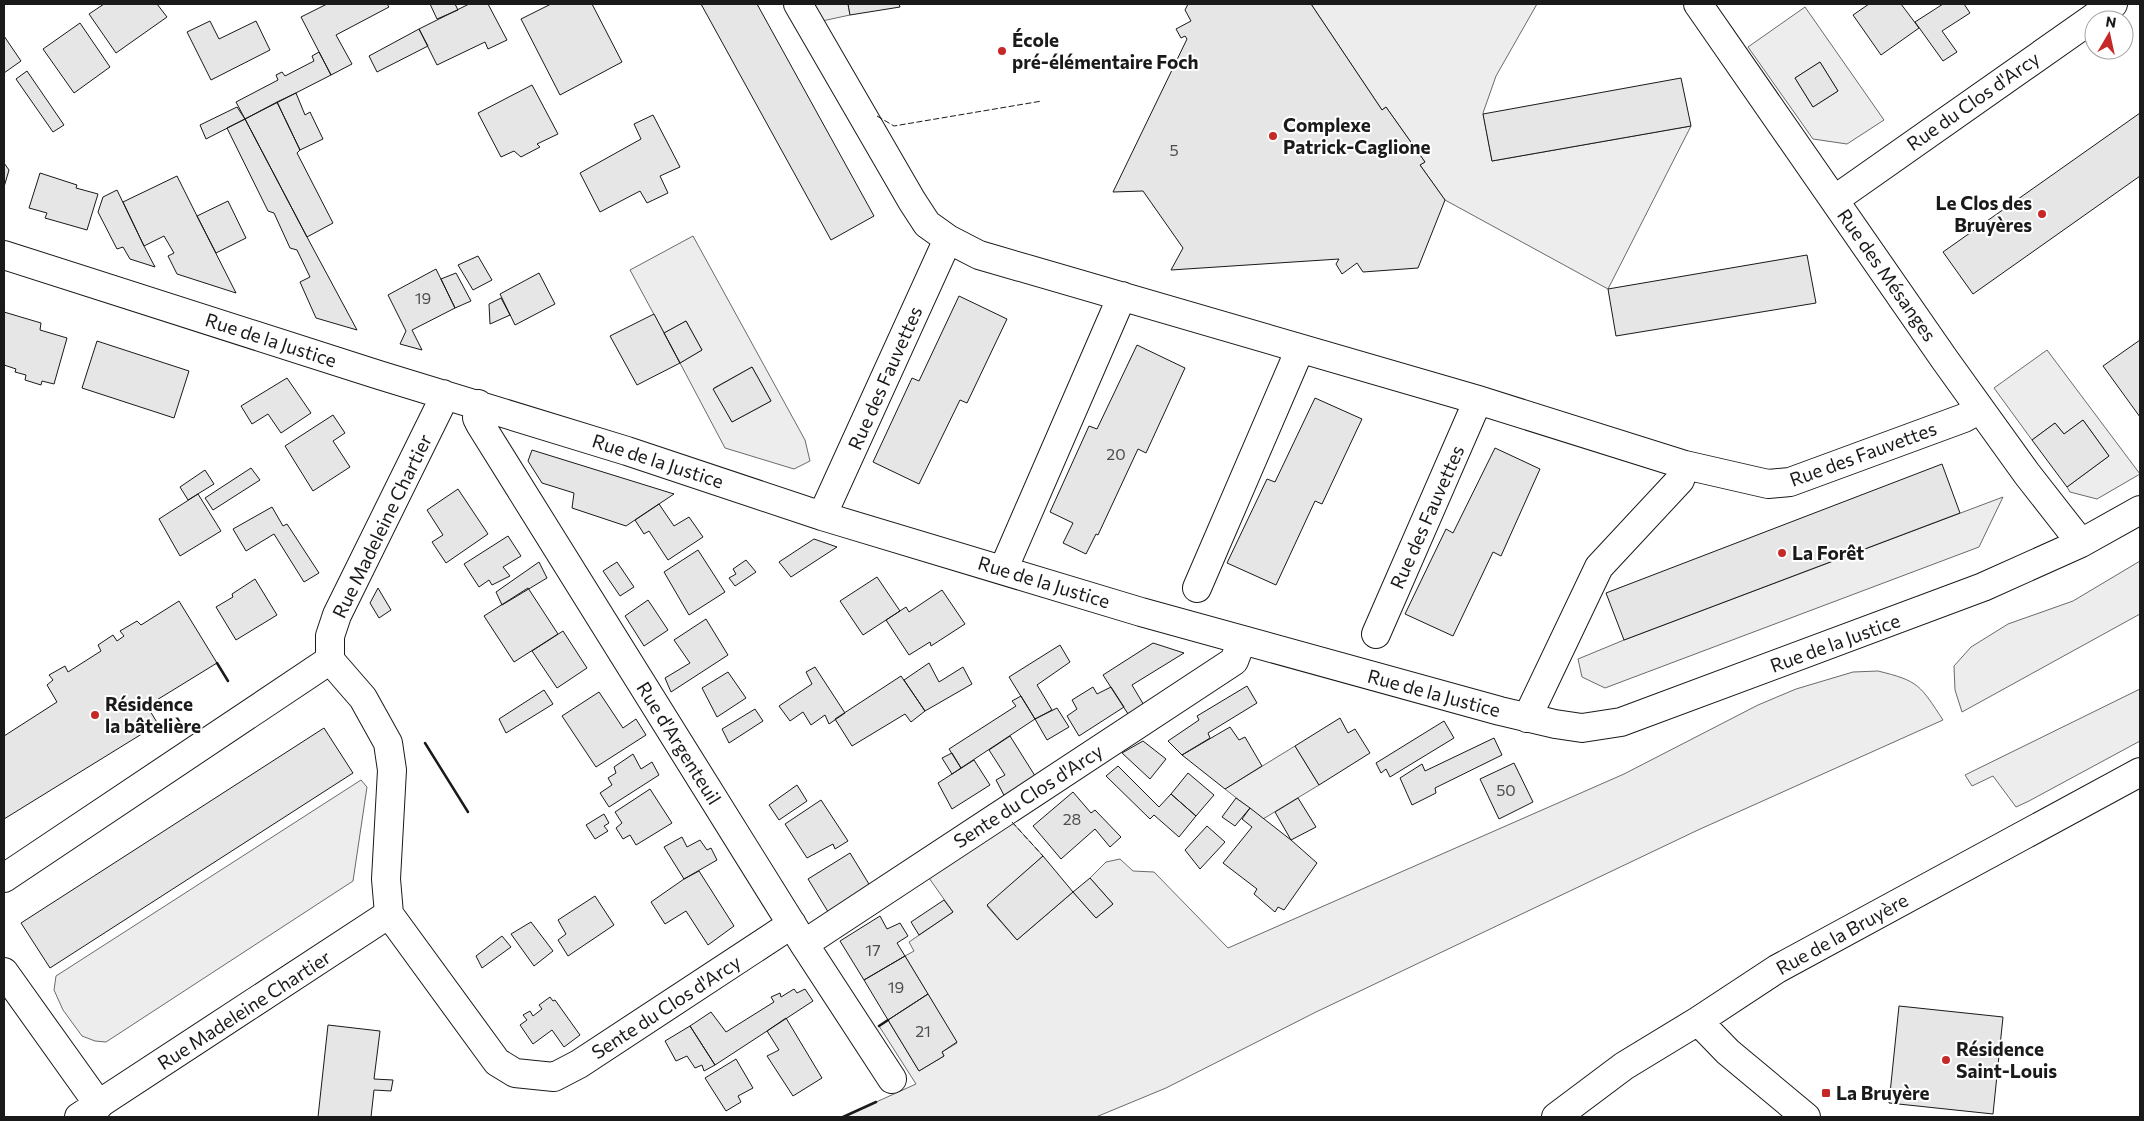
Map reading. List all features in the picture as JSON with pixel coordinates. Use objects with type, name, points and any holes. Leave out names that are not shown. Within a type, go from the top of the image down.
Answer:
[{"type":"street","name":"Rue des Fauvettes","points":[[798,4],[927,224],[948,239],[978,255],[1478,400],[1685,465],[1747,481],[1768,484],[1790,482],[1964,418],[1980,409]]},
{"type":"street","name":"Rue des Mésanges","points":[[1698,4],[1980,409],[2060,518],[2081,543]]},
{"type":"street","name":"Rue du Clos d'Arcy","points":[[1834,200],[2113,4]]},
{"type":"street","name":"Rue des Fauvettes","points":[[822,516],[948,239]]},
{"type":"street","name":"Rue de la Justice","points":[[4,255],[637,454],[822,516],[1242,640],[1527,718],[1582,728],[1621,722],[1983,587],[2081,543],[2140,510]]},
{"type":"street","points":[[1003,570],[1122,296]]},
{"type":"street","points":[[1197,588],[1300,349]]},
{"type":"street","name":"Rue Madeleine Chartier","points":[[330,660],[330,636],[337,616],[440,406],[443,394]]},
{"type":"street","name":"Rue des Fauvettes","points":[[1376,634],[1478,400]]},
{"type":"street","name":"Rue d'Argenteuil","points":[[478,404],[480,424],[798,934],[892,1079]]},
{"type":"street","points":[[1527,718],[1599,567],[1680,480],[1685,465]]},
{"type":"street","name":"Sente du Clos d'Arcy","points":[[390,914],[498,1062],[515,1072],[554,1077],[798,934],[1234,661],[1242,640]]},
{"type":"street","points":[[4,878],[330,660],[363,698],[388,743],[392,770],[386,879],[390,914]]},
{"type":"street","name":"Rue de la Bruyère","points":[[1556,1117],[1624,1066],[1797,958],[2140,772]]},
{"type":"street","name":"Rue Madeleine Chartier","points":[[4,972],[89,1111],[390,914]]},
{"type":"street","points":[[1698,1021],[1728,1052],[1806,1117]]},
{"type":"shaded area","points":[[813,4],[848,4],[850,15],[822,21]]},
{"type":"shaded area","points":[[1311,4],[1537,4],[1496,76],[1483,113],[1492,161],[1691,126],[1608,289],[1445,200],[1420,165],[1425,162],[1386,107],[1382,110]]},
{"type":"shaded area","points":[[1805,7],[1884,120],[1847,144],[1813,139],[1748,47]],"holes":[[[1820,62],[1838,91],[1813,107],[1795,78]]]},
{"type":"shaded area","points":[[693,236],[805,440],[810,461],[794,469],[725,448],[680,363],[702,350],[686,321],[664,333],[630,270]],"holes":[[[752,367],[771,401],[732,422],[714,388]]]},
{"type":"shaded area","points":[[2047,350],[2140,474],[2097,499],[2070,492],[2067,487],[2109,456],[2083,420],[2064,434],[2055,423],[2032,440],[1994,388]]},
{"type":"shaded area","points":[[2003,497],[1979,547],[1605,688],[1582,677],[1578,659]]},
{"type":"shaded area","points":[[2140,561],[2140,614],[1962,712],[1955,690],[1954,666],[1971,647],[2008,624],[2073,601]]},
{"type":"shaded area","points":[[1878,671],[1902,678],[1917,686],[1929,699],[1943,720],[1698,830],[1316,1012],[1166,1088],[1096,1117],[843,1117],[916,1084],[879,1026],[888,1020],[919,1071],[944,1056],[942,1052],[957,1043],[905,956],[914,951],[909,942],[953,912],[929,878],[1012,822],[1043,856],[987,906],[1017,940],[1073,892],[1096,918],[1113,904],[1090,878],[1106,862],[1120,859],[1133,871],[1154,872],[1228,948],[1624,774],[1758,705],[1796,689],[1853,672]]},
{"type":"shaded area","points":[[2140,689],[2140,741],[2029,801],[2016,807],[1993,776],[1972,786],[1965,775]]},
{"type":"shaded area","points":[[1295,746],[1319,785],[1263,819],[1225,789]]},
{"type":"shaded area","points":[[361,780],[367,787],[353,881],[106,1042],[95,1041],[82,1036],[63,1010],[54,990],[56,976]]},
{"type":"building","points":[[104,4],[157,4],[167,17],[116,53],[89,14]]},
{"type":"building","points":[[327,4],[387,4],[389,7],[336,35],[352,64],[331,75],[301,17]]},
{"type":"building","points":[[430,4],[455,4],[458,10],[437,19]]},
{"type":"building","points":[[469,4],[488,4],[507,40],[488,49],[485,42],[437,65],[419,29]]},
{"type":"building","points":[[551,4],[592,4],[622,62],[560,95],[521,19]]},
{"type":"building","points":[[701,4],[757,4],[874,216],[831,240]]},
{"type":"building","points":[[848,4],[899,4],[900,7],[850,15]]},
{"type":"building","name":"Complexe Patrick-Caglione","points":[[1188,4],[1311,4],[1382,110],[1386,107],[1425,162],[1420,165],[1445,200],[1418,268],[1363,272],[1357,263],[1342,274],[1336,264],[1339,259],[1171,270],[1183,248],[1143,191],[1113,192],[1187,39],[1185,36],[1181,38],[1176,29],[1191,21],[1185,10]]},
{"type":"building","points":[[1869,4],[1901,4],[1919,28],[1881,55],[1853,15]]},
{"type":"building","points":[[1943,4],[1964,4],[1970,13],[1942,31],[1957,52],[1943,61],[1915,22]]},
{"type":"building","points":[[210,21],[219,39],[256,21],[270,50],[211,80],[187,32]]},
{"type":"building","points":[[80,23],[110,67],[74,93],[43,49]]},
{"type":"building","points":[[419,29],[428,46],[377,72],[369,56]]},
{"type":"building","points":[[4,36],[21,61],[4,73]]},
{"type":"building","points":[[319,52],[331,75],[245,119],[236,102],[278,80],[276,75],[282,72],[285,76],[314,61],[312,56]]},
{"type":"building","points":[[1820,62],[1838,91],[1813,107],[1795,78]]},
{"type":"building","points":[[27,71],[64,125],[53,132],[16,79]]},
{"type":"building","points":[[1681,78],[1691,126],[1492,161],[1483,114]]},
{"type":"building","points":[[532,85],[558,134],[537,144],[540,147],[521,157],[514,151],[501,157],[478,113]]},
{"type":"building","points":[[296,93],[305,115],[310,112],[323,139],[300,150],[277,102]]},
{"type":"building","points":[[277,102],[300,150],[297,153],[333,223],[307,237],[245,119]]},
{"type":"building","points":[[237,107],[245,119],[206,139],[200,125]]},
{"type":"building","name":"Le Clos des Bruyères","points":[[2140,113],[2140,176],[1973,294],[1943,252]]},
{"type":"building","points":[[653,115],[680,167],[660,176],[668,193],[647,203],[640,191],[600,212],[580,173],[641,139],[634,124]]},
{"type":"building","points":[[245,119],[357,330],[316,318],[300,282],[310,277],[297,250],[290,248],[274,213],[268,211],[227,128]]},
{"type":"building","points":[[4,163],[9,170],[4,187]]},
{"type":"building","points":[[40,173],[77,185],[76,188],[98,194],[87,230],[45,218],[47,213],[29,208]]},
{"type":"building","points":[[177,176],[236,293],[177,274],[168,256],[174,253],[164,236],[144,246],[123,202]]},
{"type":"building","points":[[117,190],[155,267],[130,259],[123,247],[117,249],[98,212],[103,197]]},
{"type":"building","points":[[228,201],[246,238],[216,253],[197,216]]},
{"type":"building","points":[[1807,255],[1816,303],[1616,336],[1608,289]]},
{"type":"building","points":[[478,256],[492,280],[473,290],[458,265]]},
{"type":"building","points":[[436,269],[455,308],[412,330],[422,350],[400,344],[406,331],[388,295]]},
{"type":"building","points":[[456,273],[471,301],[455,308],[441,279]]},
{"type":"building","points":[[539,273],[555,304],[515,325],[500,294]]},
{"type":"building","points":[[959,296],[1007,319],[967,403],[960,400],[919,484],[873,462],[912,378],[919,381]]},
{"type":"building","points":[[501,298],[510,315],[490,324],[489,304]]},
{"type":"building","points":[[4,312],[41,323],[40,330],[67,338],[54,384],[42,381],[41,385],[25,380],[26,375],[15,372],[16,369],[4,365]]},
{"type":"building","points":[[654,314],[680,363],[637,385],[610,336]]},
{"type":"building","points":[[686,321],[702,350],[680,363],[664,333]]},
{"type":"building","points":[[2140,340],[2140,417],[2103,366]]},
{"type":"building","points":[[97,341],[189,371],[174,418],[82,388]]},
{"type":"building","points":[[1137,345],[1185,368],[1146,453],[1138,449],[1098,535],[1096,534],[1086,554],[1063,543],[1073,523],[1050,512],[1089,426],[1097,429]]},
{"type":"building","points":[[752,367],[771,401],[732,422],[713,389]]},
{"type":"building","points":[[287,378],[311,413],[281,433],[268,414],[252,424],[241,406]]},
{"type":"building","points":[[1315,398],[1362,419],[1322,504],[1315,501],[1276,585],[1227,563],[1267,479],[1275,482]]},
{"type":"building","points":[[333,415],[345,433],[333,441],[350,467],[313,491],[285,446]]},
{"type":"building","points":[[2083,420],[2109,456],[2067,487],[2032,440],[2055,423],[2064,434]]},
{"type":"building","points":[[1495,448],[1540,469],[1501,556],[1493,552],[1453,636],[1405,614],[1446,529],[1453,533]]},
{"type":"building","points":[[532,450],[674,494],[626,526],[572,508],[574,493],[542,483],[528,461]]},
{"type":"building","name":"La Forêt","points":[[1942,464],[1960,513],[1624,640],[1606,593]]},
{"type":"building","points":[[251,468],[260,480],[213,510],[205,498]]},
{"type":"building","points":[[205,470],[214,484],[188,500],[180,487]]},
{"type":"building","points":[[458,489],[488,534],[446,563],[432,542],[443,535],[427,510]]},
{"type":"building","points":[[198,494],[221,531],[180,556],[159,519]]},
{"type":"building","points":[[659,504],[674,526],[689,517],[703,537],[668,560],[649,531],[644,534],[635,520]]},
{"type":"building","points":[[272,507],[283,526],[287,524],[319,573],[304,582],[274,534],[246,551],[233,529]]},
{"type":"building","points":[[508,536],[521,556],[503,567],[510,576],[492,585],[489,580],[479,587],[464,564]]},
{"type":"building","points":[[814,539],[837,547],[791,577],[779,562]]},
{"type":"building","points":[[698,550],[725,592],[689,615],[664,572]]},
{"type":"building","points":[[746,560],[756,572],[735,586],[729,578],[736,574],[733,569]]},
{"type":"building","points":[[539,562],[547,578],[502,605],[496,592]]},
{"type":"building","points":[[617,562],[634,587],[620,596],[603,571]]},
{"type":"building","points":[[877,577],[900,611],[863,635],[840,601]]},
{"type":"building","points":[[255,579],[277,615],[236,640],[216,607],[233,597],[232,594]]},
{"type":"building","points":[[378,588],[391,610],[379,618],[370,603]]},
{"type":"building","points":[[528,588],[558,634],[514,662],[484,616]]},
{"type":"building","points":[[942,590],[965,624],[931,646],[930,642],[909,655],[886,620],[906,607],[909,612]]},
{"type":"building","points":[[648,600],[668,630],[644,646],[625,616]]},
{"type":"building","name":"Résidence la bâtelière","points":[[179,601],[217,663],[147,706],[158,724],[4,819],[4,736],[57,702],[47,685],[53,680],[49,675],[65,666],[68,672],[101,651],[98,645],[113,635],[117,641],[124,636],[120,631],[137,621],[141,625]]},
{"type":"building","points":[[706,619],[728,655],[671,692],[665,678],[690,663],[674,640]]},
{"type":"building","points":[[563,631],[587,668],[557,688],[532,651]]},
{"type":"building","points":[[1153,643],[1184,653],[1132,685],[1145,707],[1130,717],[1103,675]]},
{"type":"building","points":[[1060,645],[1070,662],[1037,685],[1052,710],[1035,719],[1009,677]]},
{"type":"building","points":[[929,663],[939,682],[963,667],[972,684],[925,711],[904,680]]},
{"type":"building","points":[[815,667],[845,713],[829,724],[825,715],[811,725],[803,712],[790,721],[779,706],[812,684],[806,672]]},
{"type":"building","points":[[728,672],[746,698],[717,717],[702,688]]},
{"type":"building","points":[[901,676],[925,711],[911,722],[905,714],[852,746],[835,719]]},
{"type":"building","points":[[1247,686],[1257,703],[1208,733],[1210,738],[1182,755],[1168,741],[1199,720],[1197,716]]},
{"type":"building","points":[[1093,687],[1097,694],[1111,687],[1124,707],[1079,736],[1067,716],[1077,709],[1072,700]]},
{"type":"building","points":[[544,690],[553,704],[506,733],[499,719]]},
{"type":"building","points":[[599,692],[623,728],[636,719],[646,735],[596,767],[562,716]]},
{"type":"building","points":[[1021,696],[1035,719],[961,768],[949,749],[1016,706],[1012,701]]},
{"type":"building","points":[[1057,708],[1069,727],[1047,740],[1035,719]]},
{"type":"building","points":[[755,709],[763,721],[729,743],[722,729]]},
{"type":"building","points":[[1340,718],[1348,733],[1355,729],[1370,753],[1319,785],[1295,746]]},
{"type":"building","points":[[1444,721],[1454,738],[1390,777],[1386,769],[1381,773],[1376,763]]},
{"type":"building","points":[[1230,727],[1239,740],[1245,737],[1262,766],[1225,789],[1182,755]]},
{"type":"building","points":[[324,728],[353,773],[50,968],[21,923]]},
{"type":"building","points":[[1010,736],[1037,779],[1007,801],[996,780],[1005,775],[989,750]]},
{"type":"building","points":[[1494,738],[1502,755],[1435,788],[1436,793],[1412,805],[1400,778],[1422,764],[1425,771]]},
{"type":"building","points":[[1143,741],[1166,759],[1150,779],[1122,753]]},
{"type":"building","points":[[952,753],[961,768],[952,774],[942,758]]},
{"type":"building","points":[[633,754],[641,769],[652,762],[659,775],[609,807],[600,793],[612,785],[608,778],[616,773],[614,767]]},
{"type":"building","points":[[974,760],[990,785],[952,809],[938,783]]},
{"type":"building","points":[[1514,763],[1533,802],[1499,819],[1480,779]]},
{"type":"building","points":[[1118,766],[1159,807],[1171,794],[1196,816],[1179,837],[1154,815],[1150,819],[1106,776]]},
{"type":"building","points":[[1188,773],[1214,795],[1196,816],[1171,794]]},
{"type":"building","points":[[797,785],[807,801],[779,820],[769,805]]},
{"type":"building","points":[[650,789],[672,823],[636,845],[630,835],[623,839],[616,828],[622,823],[615,812]]},
{"type":"building","points":[[1073,792],[1091,813],[1095,810],[1121,837],[1110,847],[1095,829],[1061,859],[1033,826]]},
{"type":"building","points":[[1236,798],[1250,808],[1235,826],[1222,817]]},
{"type":"building","points":[[1298,798],[1316,827],[1291,840],[1275,812]]},
{"type":"building","points":[[821,800],[848,841],[835,849],[833,844],[807,858],[785,824]]},
{"type":"building","points":[[1250,808],[1317,863],[1284,910],[1278,907],[1275,912],[1254,894],[1257,889],[1223,863],[1252,827],[1242,819]]},
{"type":"building","points":[[604,814],[609,823],[604,826],[608,831],[595,839],[586,825]]},
{"type":"building","points":[[1207,826],[1225,842],[1200,869],[1185,850]]},
{"type":"building","points":[[682,837],[687,847],[700,840],[707,850],[711,848],[717,860],[684,879],[664,847]]},
{"type":"building","points":[[850,853],[872,889],[830,915],[808,879]]},
{"type":"building","points":[[1043,856],[1073,892],[1017,940],[987,905]]},
{"type":"building","points":[[699,871],[734,926],[708,945],[686,911],[665,924],[651,902]]},
{"type":"building","points":[[1090,878],[1113,904],[1096,918],[1073,892]]},
{"type":"building","points":[[595,896],[614,925],[568,956],[558,940],[566,934],[558,920]]},
{"type":"building","points":[[944,900],[953,912],[919,935],[911,922]]},
{"type":"building","points":[[880,916],[887,929],[900,923],[908,936],[897,943],[905,956],[864,980],[840,941]]},
{"type":"building","points":[[531,922],[553,951],[534,966],[511,934]]},
{"type":"building","points":[[502,936],[511,947],[482,968],[476,956]]},
{"type":"building","points":[[905,956],[928,994],[888,1020],[864,980]]},
{"type":"building","points":[[794,989],[797,993],[805,989],[813,1001],[715,1065],[690,1026],[711,1012],[726,1032],[774,1002],[771,997],[780,993],[781,997]]},
{"type":"building","points":[[928,994],[957,1042],[942,1052],[944,1056],[919,1071],[888,1020]]},
{"type":"building","points":[[550,997],[553,1001],[555,1000],[580,1035],[564,1047],[552,1030],[533,1044],[520,1025],[527,1020],[523,1015],[530,1011],[533,1016],[542,1009],[539,1005]]},
{"type":"building","name":"Résidence Saint-Louis","points":[[1899,1006],[2003,1017],[1993,1114],[1889,1103]]},
{"type":"building","points":[[786,1018],[822,1078],[793,1096],[767,1056],[779,1050],[767,1031]]},
{"type":"building","points":[[328,1025],[380,1031],[374,1079],[393,1080],[391,1091],[374,1090],[371,1117],[318,1117]]},
{"type":"building","points":[[690,1026],[715,1065],[704,1071],[702,1065],[695,1068],[687,1056],[676,1061],[665,1041]]},
{"type":"building","points":[[736,1059],[753,1088],[738,1096],[741,1102],[726,1111],[705,1078]]},
{"type":"fence","points":[[877,116],[894,126],[1042,101]]},
{"type":"fence","points":[[1012,822],[1043,856]]},
{"type":"wall","points":[[217,663],[228,681]]},
{"type":"wall","points":[[425,743],[468,812]]},
{"type":"wall","points":[[879,1026],[888,1020]]},
{"type":"wall","points":[[843,1117],[876,1102]]},
{"type":"place","name":"École pré-élémentaire Foch","points":[[1002,51]]},
{"type":"place","name":"Complexe Patrick-Caglione","points":[[1273,136]]},
{"type":"place","name":"Le Clos des Bruyères","points":[[2042,214]]},
{"type":"place","name":"La Forêt","points":[[1782,553]]},
{"type":"place","name":"Résidence la bâtelière","points":[[95,715]]},
{"type":"place","name":"Résidence Saint-Louis","points":[[1946,1060]]},
{"type":"place","name":"La Bruyère","points":[[1826,1093]]}]
